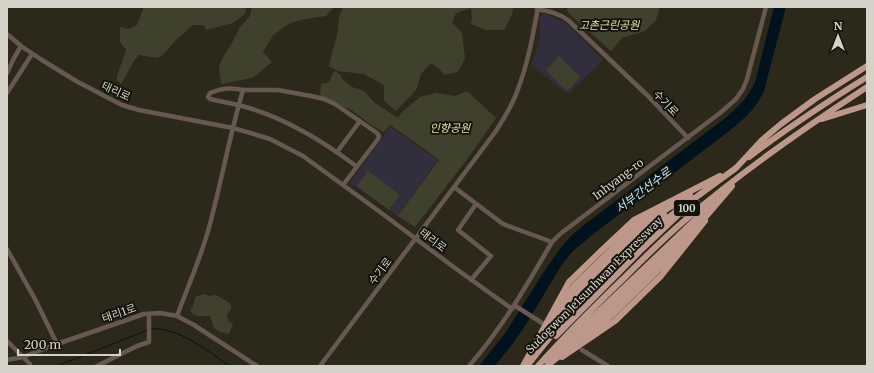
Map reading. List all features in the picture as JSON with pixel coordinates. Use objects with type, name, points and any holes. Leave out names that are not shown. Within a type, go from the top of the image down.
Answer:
[{"type":"highway","points":[[851,76],[867,62]]},
{"type":"highway","points":[[525,366],[582,293],[646,231],[736,168],[762,140],[781,124],[815,99],[867,66]]},
{"type":"highway","name":"Sudogwon Je1sunhwan Expressway","points":[[525,366],[660,231],[736,168],[797,122],[867,77]]},
{"type":"highway","name":"Sudogwon Je1sunhwan Expressway","points":[[538,366],[574,327],[676,227],[814,122],[867,87]]},
{"type":"highway","points":[[835,108],[867,91]]},
{"type":"highway","points":[[814,122],[867,105]]},
{"type":"highway","points":[[525,366],[569,282],[634,220],[736,168]]},
{"type":"highway","points":[[546,366],[617,322],[663,277],[743,175]]},
{"type":"highway","points":[[546,366],[743,175]]},
{"type":"street","name":"Inhyang-ro","points":[[469,366],[515,307],[552,242],[732,103],[743,89],[747,79],[766,7]]},
{"type":"street","name":"수기로","points":[[320,366],[496,131],[518,89],[527,60],[537,8],[556,14],[568,20],[647,95],[688,138]]},
{"type":"street","name":"태리로","points":[[7,34],[32,54],[76,81],[122,105],[139,110],[233,128],[257,135],[284,146],[309,160],[472,280],[542,323]]},
{"type":"street","points":[[7,73],[21,46]]},
{"type":"street","points":[[7,92],[32,54]]},
{"type":"street","points":[[343,185],[379,137],[378,133],[335,104],[319,98],[278,90],[242,90],[231,88],[220,89],[208,94],[210,99],[272,115],[319,140],[356,166]]},
{"type":"street","points":[[177,316],[210,224],[242,90]]},
{"type":"street","points":[[337,152],[360,121]]},
{"type":"street","points":[[454,187],[503,224],[552,242]]},
{"type":"street","points":[[472,280],[491,256],[458,230],[476,204]]},
{"type":"street","points":[[7,249],[58,344]]},
{"type":"street","name":"태리1로","points":[[7,360],[23,357],[138,316],[149,316],[160,313],[177,316],[194,325],[257,366]]},
{"type":"street","points":[[97,366],[137,346],[149,342],[149,316]]},
{"type":"street","points":[[7,341],[30,364]]},
{"type":"street","points":[[582,350],[608,366]]},
{"type":"shaded area","points":[[545,14],[566,23],[603,60],[569,93],[566,93],[531,65],[536,53],[540,35],[539,17]]},
{"type":"shaded area","points":[[390,127],[438,160],[398,216],[350,183]]},
{"type":"green space","points":[[144,7],[246,7],[245,14],[233,23],[206,30],[204,25],[193,25],[176,40],[164,54],[158,58],[139,55],[133,62],[121,84],[117,80],[117,76],[126,50],[120,42],[120,27],[129,29],[137,25]]},
{"type":"green space","points":[[252,7],[334,7],[326,16],[290,23],[273,35],[263,52],[272,62],[252,78],[221,84],[219,67],[223,57],[240,27],[250,16]]},
{"type":"green space","points":[[343,7],[513,7],[512,15],[504,30],[486,30],[471,24],[471,8],[456,13],[452,23],[462,32],[465,58],[458,72],[445,75],[431,63],[421,74],[416,90],[396,111],[384,101],[384,85],[364,74],[337,71],[329,66],[337,35],[339,18]]},
{"type":"green space","name":"고촌근린공원","points":[[567,7],[660,7],[656,20],[645,31],[622,38],[611,51],[568,13]]},
{"type":"green space","points":[[559,56],[580,77],[567,91],[546,70]]},
{"type":"green space","name":"인향공원","points":[[334,71],[340,74],[343,80],[352,87],[364,91],[375,103],[398,118],[403,111],[420,97],[436,93],[455,96],[467,91],[496,118],[465,162],[415,227],[398,216],[439,160],[390,125],[383,132],[353,111],[320,96],[321,84],[329,82]]},
{"type":"green space","points":[[368,171],[400,195],[389,210],[357,186]]},
{"type":"green space","points":[[205,294],[209,296],[216,295],[231,304],[231,309],[227,315],[228,321],[233,324],[229,334],[220,332],[214,328],[210,316],[196,315],[190,310],[193,307],[195,297]]},
{"type":"water","name":"서부간선수로","points":[[774,7],[786,7],[764,91],[753,109],[728,132],[573,251],[561,266],[525,326],[495,366],[479,366],[506,332],[543,273],[562,246],[573,234],[724,119],[746,98],[755,82]]},
{"type":"waterway","points":[[151,329],[161,329],[182,336],[202,347],[230,366]]},
{"type":"waterway","points":[[57,366],[148,330]]}]
